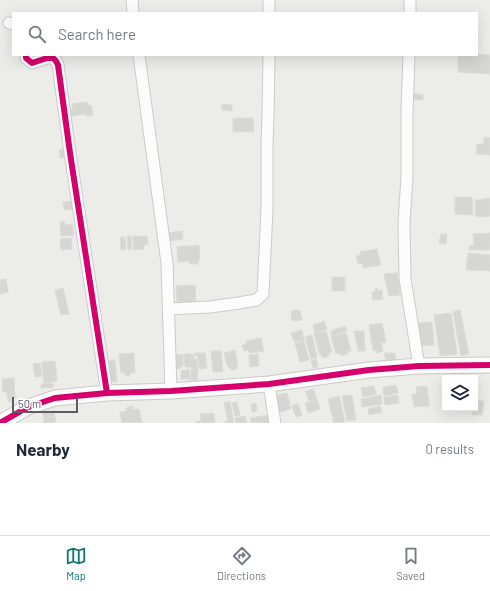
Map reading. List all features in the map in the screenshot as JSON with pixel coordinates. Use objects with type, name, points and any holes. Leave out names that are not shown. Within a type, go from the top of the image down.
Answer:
[{"type":"street","points":[[132,0],[134,12]]},
{"type":"street","points":[[269,0],[269,12]]},
{"type":"street","points":[[410,0],[410,12]]},
{"type":"street","points":[[26,56],[26,58],[32,63],[53,58],[58,65],[107,393]]},
{"type":"street","points":[[139,56],[167,263],[171,391]]},
{"type":"street","points":[[169,309],[210,307],[238,303],[256,300],[263,294],[267,209],[268,56]]},
{"type":"street","points":[[409,56],[407,176],[404,223],[405,279],[419,366]]},
{"type":"street","points":[[0,421],[28,407],[55,398],[107,393],[171,391],[269,384],[369,370],[419,366],[490,365]]},
{"type":"street","points":[[269,384],[275,423]]},
{"type":"building","points":[[478,54],[490,55],[490,74],[458,72],[458,56],[478,56]]},
{"type":"building","points":[[411,94],[423,94],[423,100],[411,99]]},
{"type":"building","points":[[87,102],[87,105],[91,105],[93,115],[86,116],[85,114],[70,116],[69,109],[73,109],[72,104]]},
{"type":"building","points":[[222,104],[232,105],[232,111],[222,110]]},
{"type":"building","points":[[233,118],[253,118],[254,132],[233,132]]},
{"type":"building","points":[[484,137],[490,138],[490,155],[476,154],[477,144],[484,144]]},
{"type":"building","points":[[69,148],[70,157],[60,158],[59,150]]},
{"type":"building","points":[[455,197],[472,197],[473,215],[455,214]]},
{"type":"building","points":[[490,198],[490,216],[476,217],[475,200]]},
{"type":"building","points":[[75,201],[76,209],[64,210],[63,202]]},
{"type":"building","points":[[64,221],[65,225],[72,224],[74,235],[61,236],[60,222]]},
{"type":"building","points":[[182,231],[183,239],[168,241],[167,233]]},
{"type":"building","points":[[490,233],[490,250],[469,250],[470,245],[474,246],[473,234]]},
{"type":"building","points":[[441,234],[447,234],[446,244],[439,243]]},
{"type":"building","points":[[127,236],[131,236],[132,250],[128,250]]},
{"type":"building","points":[[133,236],[147,236],[148,244],[144,245],[144,249],[134,250]]},
{"type":"building","points":[[120,237],[125,237],[126,249],[121,250]]},
{"type":"building","points":[[71,238],[72,249],[61,250],[60,239]]},
{"type":"building","points":[[199,245],[200,260],[198,260],[198,264],[189,264],[189,261],[178,262],[177,247]]},
{"type":"building","points":[[377,249],[381,265],[363,268],[362,263],[358,264],[356,256],[360,255],[360,252]]},
{"type":"building","points":[[468,253],[490,255],[490,271],[466,270]]},
{"type":"building","points":[[397,273],[400,295],[389,296],[384,274]]},
{"type":"building","points":[[332,277],[345,277],[345,291],[332,291]]},
{"type":"building","points":[[6,279],[8,292],[0,294],[0,280]]},
{"type":"building","points":[[195,285],[196,301],[192,301],[192,305],[185,305],[185,302],[177,302],[176,286]]},
{"type":"building","points":[[63,288],[69,314],[61,315],[55,290]]},
{"type":"building","points":[[375,288],[378,288],[378,291],[382,290],[383,299],[373,300],[372,292],[376,291]]},
{"type":"building","points":[[300,310],[302,320],[292,321],[291,311]]},
{"type":"building","points":[[460,310],[469,354],[461,356],[453,312]]},
{"type":"building","points":[[451,313],[457,354],[440,356],[434,315]]},
{"type":"building","points":[[324,321],[327,329],[315,333],[313,325]]},
{"type":"building","points":[[432,322],[434,345],[420,346],[417,323]]},
{"type":"building","points":[[382,323],[386,342],[381,343],[383,351],[376,353],[376,350],[373,351],[369,325]]},
{"type":"building","points":[[345,326],[347,331],[332,336],[331,331]]},
{"type":"building","points":[[302,330],[304,340],[294,342],[291,333]]},
{"type":"building","points":[[326,331],[332,352],[329,353],[329,356],[322,358],[314,334]]},
{"type":"building","points":[[354,331],[364,331],[365,351],[358,351]]},
{"type":"building","points":[[346,333],[351,351],[348,351],[348,354],[340,356],[340,353],[336,354],[331,337]]},
{"type":"building","points":[[312,335],[317,357],[311,359],[305,337]]},
{"type":"building","points":[[261,338],[264,351],[249,353],[248,350],[244,351],[242,345],[247,344],[246,341]]},
{"type":"building","points":[[304,341],[309,360],[300,362],[295,343]]},
{"type":"building","points":[[235,350],[238,365],[237,369],[231,370],[230,367],[228,367],[224,353]]},
{"type":"building","points":[[211,351],[221,351],[223,372],[213,372]]},
{"type":"building","points":[[134,353],[135,373],[130,373],[130,376],[125,376],[125,373],[121,373],[119,354]]},
{"type":"building","points":[[195,353],[205,353],[207,368],[199,369],[198,356],[195,356]]},
{"type":"building","points":[[384,353],[395,353],[396,360],[386,361]]},
{"type":"building","points":[[173,354],[183,355],[183,366],[181,366],[181,368],[174,369]]},
{"type":"building","points":[[184,354],[193,354],[194,359],[197,359],[198,380],[191,381],[191,367],[185,367]]},
{"type":"building","points":[[258,354],[259,366],[250,367],[249,355]]},
{"type":"building","points":[[316,359],[318,367],[313,368],[311,361]]},
{"type":"building","points":[[115,360],[117,382],[109,382],[108,361]]},
{"type":"building","points":[[55,361],[57,381],[44,383],[42,362]]},
{"type":"building","points":[[40,363],[42,376],[35,377],[33,364]]},
{"type":"building","points":[[189,369],[190,379],[181,379],[181,371]]},
{"type":"building","points":[[14,378],[15,398],[12,398],[13,401],[9,402],[6,392],[3,392],[2,379]]},
{"type":"building","points":[[53,383],[54,387],[41,388],[41,384]]},
{"type":"building","points":[[396,385],[398,393],[384,396],[383,387]]},
{"type":"building","points":[[374,386],[376,394],[363,397],[361,388]]},
{"type":"building","points":[[427,386],[429,406],[414,407],[412,394],[417,394],[416,387]]},
{"type":"building","points":[[313,389],[317,399],[309,401],[306,391]]},
{"type":"building","points":[[287,393],[291,409],[277,413],[272,396]]},
{"type":"building","points":[[352,395],[356,420],[347,421],[342,396]]},
{"type":"building","points":[[381,395],[382,404],[362,407],[361,399]]},
{"type":"building","points":[[398,395],[399,403],[385,405],[384,397]]},
{"type":"building","points":[[339,396],[345,422],[334,423],[328,399]]},
{"type":"building","points":[[317,400],[320,409],[308,413],[305,403]]},
{"type":"building","points":[[478,401],[484,401],[482,415],[472,415],[472,411],[478,411]]},
{"type":"building","points":[[230,402],[234,423],[225,423],[225,421],[228,421],[224,403]]},
{"type":"building","points":[[237,402],[240,415],[235,416],[232,403]]},
{"type":"building","points":[[256,403],[257,411],[252,412],[251,404]]},
{"type":"building","points":[[298,403],[302,415],[296,417],[292,406]]},
{"type":"building","points":[[133,406],[133,410],[139,409],[142,422],[122,423],[120,412],[126,411],[126,408]]},
{"type":"building","points":[[380,406],[382,412],[369,415],[368,409]]},
{"type":"building","points":[[54,411],[56,422],[44,423],[43,412]]},
{"type":"building","points":[[214,413],[215,423],[196,423],[196,421],[201,421],[200,414]]},
{"type":"building","points":[[269,415],[271,423],[251,423],[250,418]]},
{"type":"building","points":[[245,416],[247,423],[236,423],[235,418]]},
{"type":"cycle path","points":[[26,56],[26,58],[32,63],[47,58],[53,58],[58,65],[107,393]]},
{"type":"cycle path","points":[[0,423],[28,407],[55,398],[107,393],[171,391],[269,384],[369,370],[419,366],[490,365]]}]
